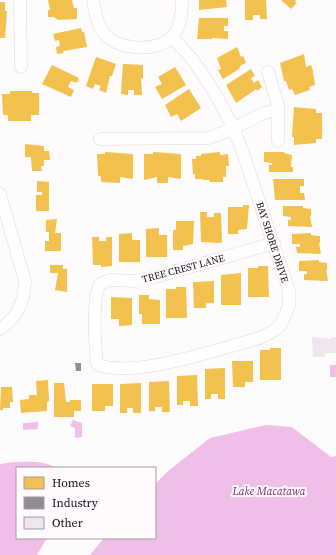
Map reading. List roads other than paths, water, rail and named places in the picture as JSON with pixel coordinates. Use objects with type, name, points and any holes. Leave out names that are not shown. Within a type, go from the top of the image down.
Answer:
[{"type":"street","points":[[20,0],[21,67]]},
{"type":"street","points":[[93,0],[95,12],[103,32],[108,39],[116,43],[135,46],[154,46],[165,43],[172,38],[180,25],[182,0]]},
{"type":"street","name":"BAY SHORE DRIVE","points":[[98,364],[107,368],[155,366],[260,338],[275,330],[285,316],[290,298],[287,281],[233,129],[189,54],[172,38]]},
{"type":"street","points":[[268,72],[277,100],[278,140]]},
{"type":"street","points":[[100,139],[208,138],[233,129],[264,113],[278,110]]},
{"type":"street","points":[[0,194],[25,281],[25,294],[20,308],[14,318],[0,329]]},
{"type":"street","name":"TREE CREST LANE","points":[[98,364],[95,349],[96,294],[100,284],[110,280],[135,281],[155,277],[274,243]]},
{"type":"water","points":[[330,365],[336,365],[336,377],[330,377]]},
{"type":"water","points":[[73,420],[82,423],[82,437],[75,438],[75,428],[70,426]]},
{"type":"water","points":[[38,422],[38,429],[23,430],[23,423]]},
{"type":"water","name":"Lake Macatawa","points":[[266,425],[292,427],[331,457],[336,456],[336,555],[90,555],[103,539],[156,539],[156,483],[168,471],[210,438]]},
{"type":"water","points":[[29,462],[52,465],[55,467],[16,467],[16,539],[46,539],[37,555],[0,555],[0,464]]}]
